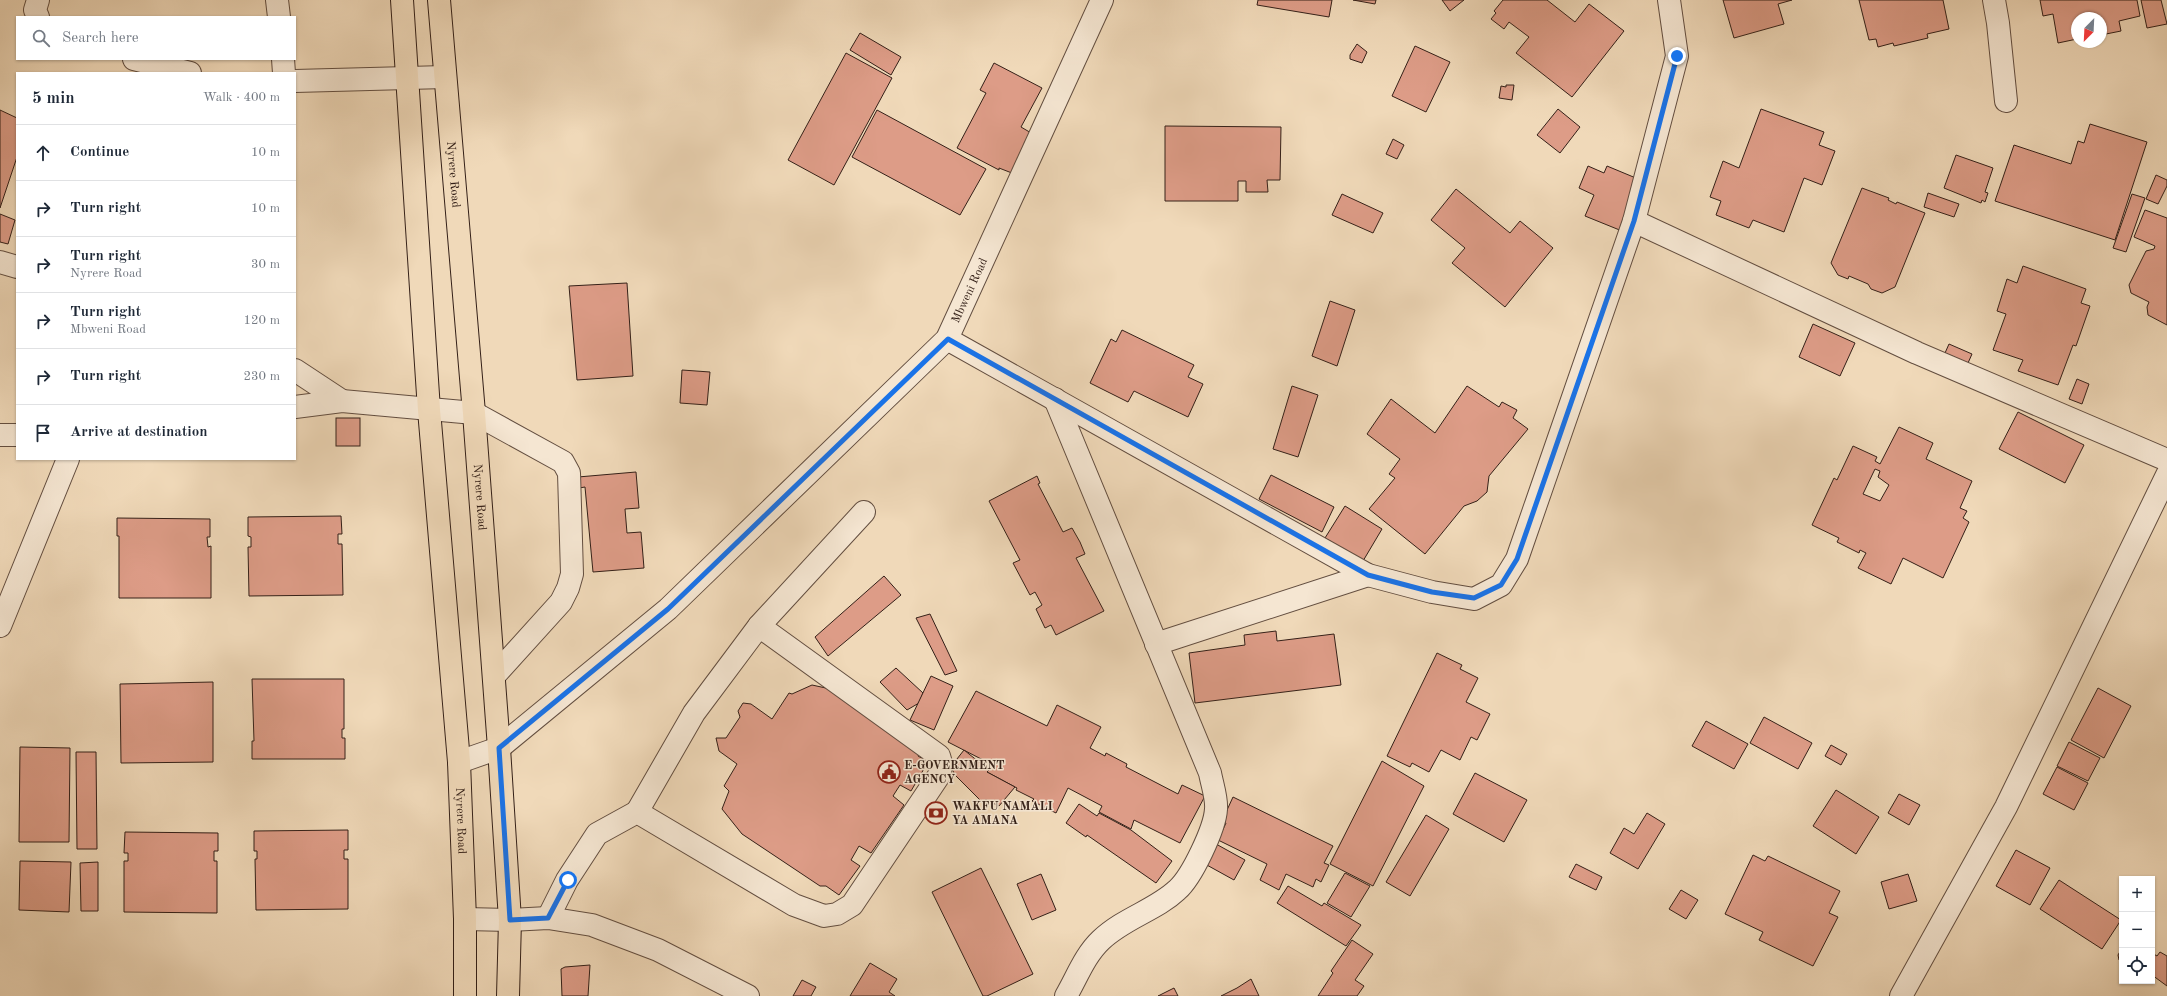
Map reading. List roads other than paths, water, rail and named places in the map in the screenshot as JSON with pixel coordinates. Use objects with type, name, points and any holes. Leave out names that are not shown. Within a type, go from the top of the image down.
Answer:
[{"type":"main road","name":"Nyrere Road","points":[[402,0],[429,410],[459,762],[465,919],[464,996]]},
{"type":"main road","name":"Nyrere Road","points":[[439,0],[474,413],[499,748],[510,920],[508,996]]},
{"type":"street","points":[[38,0],[35,10],[38,16]]},
{"type":"street","points":[[277,0],[279,16]]},
{"type":"street","name":"Mbweni Road","points":[[459,762],[499,748],[668,609],[948,339],[1102,0]]},
{"type":"street","points":[[948,339],[1368,575],[1432,592],[1474,598],[1501,585],[1517,559],[1634,221],[1677,56],[1669,0]]},
{"type":"street","points":[[1994,0],[1998,23],[2006,101]]},
{"type":"street","points":[[138,60],[186,72]]},
{"type":"street","points":[[283,60],[284,72]]},
{"type":"street","points":[[296,81],[445,77]]},
{"type":"street","points":[[1634,221],[1917,353],[2167,460]]},
{"type":"street","points":[[0,262],[16,267]]},
{"type":"street","points":[[296,371],[342,401]]},
{"type":"street","points":[[1055,399],[1210,773],[1216,809],[1206,842],[1191,872],[1178,890],[1119,926],[1103,938],[1091,950],[1066,996]]},
{"type":"street","points":[[296,407],[342,401],[474,413],[563,462],[569,473],[572,574],[568,588],[560,602],[494,676]]},
{"type":"street","points":[[0,435],[16,435]]},
{"type":"street","points":[[0,626],[68,460]]},
{"type":"street","points":[[1901,996],[2006,807],[2167,475]]},
{"type":"street","points":[[548,918],[568,880],[597,834],[637,812],[694,713],[759,626],[864,512]]},
{"type":"street","points":[[1156,644],[1368,575]]},
{"type":"street","points":[[637,812],[794,905],[824,916],[837,914],[852,905],[940,774],[941,763],[939,756],[933,751],[759,626]]},
{"type":"street","points":[[465,919],[510,920],[548,918],[592,925],[658,950],[748,996]]},
{"type":"place","name":"E-GOVERNMENT AGENCY","points":[[889,772]]},
{"type":"place","name":"WAKFU NAMALI YA AMANA","points":[[936,813]]}]
